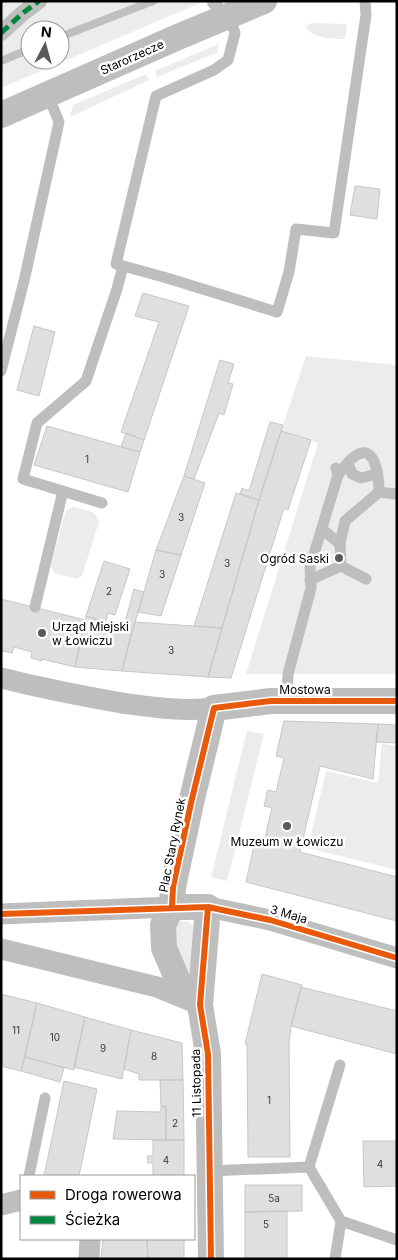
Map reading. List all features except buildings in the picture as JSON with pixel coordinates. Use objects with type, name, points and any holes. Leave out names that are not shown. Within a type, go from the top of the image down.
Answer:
[{"type":"street","points":[[1,33],[23,12],[39,1]]},
{"type":"street","name":"Starorzecze","points":[[1,115],[48,95],[220,6],[264,1]]},
{"type":"street","points":[[1,678],[64,692],[155,708],[198,710],[214,708]]},
{"type":"street","name":"Mostowa","points":[[214,708],[271,700],[397,701]]},
{"type":"street","name":"Plac Stary Rynek","points":[[1,914],[172,907],[173,887],[190,803],[214,708]]},
{"type":"street","points":[[172,907],[163,925],[164,948],[179,983],[200,1005]]},
{"type":"street","name":"3 Maja","points":[[172,907],[208,907],[270,920],[397,958]]},
{"type":"street","name":"11 Listopada","points":[[208,907],[200,1005],[208,1054],[211,1259]]},
{"type":"street","points":[[1,949],[157,987],[200,1005]]},
{"type":"street","points":[[1,1205],[20,1200]]},
{"type":"street","points":[[89,1259],[90,1240]]},
{"type":"lane","points":[[220,6],[235,33],[228,60],[214,70],[156,96],[116,264],[277,312],[289,272],[296,229],[334,233],[366,16],[365,1]]},
{"type":"lane","points":[[1,371],[24,281],[59,122],[48,95]]},
{"type":"lane","points":[[102,503],[24,479],[37,423],[86,381],[123,266]]},
{"type":"lane","points":[[287,700],[288,674],[311,588],[310,567],[337,471],[353,457],[366,453],[372,457],[376,464],[379,492]]},
{"type":"lane","points":[[348,463],[352,474],[361,478],[378,474]]},
{"type":"lane","points":[[35,607],[63,491]]},
{"type":"lane","points":[[341,566],[340,544],[345,521],[379,492],[395,494]]},
{"type":"lane","points":[[322,529],[340,544]]},
{"type":"lane","points":[[310,580],[341,566]]},
{"type":"lane","points":[[341,566],[366,579]]},
{"type":"lane","points":[[335,1259],[341,1221],[309,1168],[340,1065]]},
{"type":"lane","points":[[29,1175],[45,1098]]},
{"type":"lane","points":[[209,1171],[309,1168]]},
{"type":"lane","points":[[341,1221],[397,1240]]},
{"type":"shaded area","points":[[1,1],[205,1],[70,59],[70,20],[20,20],[20,70],[43,70],[1,88]]},
{"type":"shaded area","points":[[312,23],[347,24],[345,39],[318,36],[305,27]]},
{"type":"shaded area","points":[[219,44],[218,52],[157,77],[155,71]]},
{"type":"shaded area","points":[[146,74],[149,80],[70,117],[73,105]]},
{"type":"shaded area","name":"Ogród Saski","points":[[306,356],[397,365],[397,674],[246,674],[318,443],[281,431]]},
{"type":"shaded area","points":[[74,507],[93,513],[99,522],[82,576],[76,579],[54,573],[51,566],[65,513],[69,508]]},
{"type":"shaded area","points":[[247,731],[264,734],[227,881],[211,877]]},
{"type":"shaded area","points":[[382,744],[397,746],[397,870],[308,848],[326,771],[378,783]]},
{"type":"shaded area","points":[[177,922],[189,922],[194,928],[190,984],[178,962],[173,946],[174,930]]},
{"type":"waterway","points":[[70,33],[153,1]]},
{"type":"waterway","points":[[1,61],[20,53]]},
{"type":"marked path","points":[[1,33],[39,1]]},
{"type":"cycle path","points":[[172,907],[173,887],[214,708],[271,701],[397,701]]},
{"type":"cycle path","points":[[208,907],[200,1005],[208,1054],[211,1259]]},
{"type":"cycle path","points":[[1,914],[208,907],[270,920],[397,958]]},
{"type":"place","name":"Ogród Saski","points":[[339,558]]},
{"type":"place","name":"Urząd Miejski w Łowiczu","points":[[42,633]]},
{"type":"place","name":"Muzeum w Łowiczu","points":[[287,826]]}]
